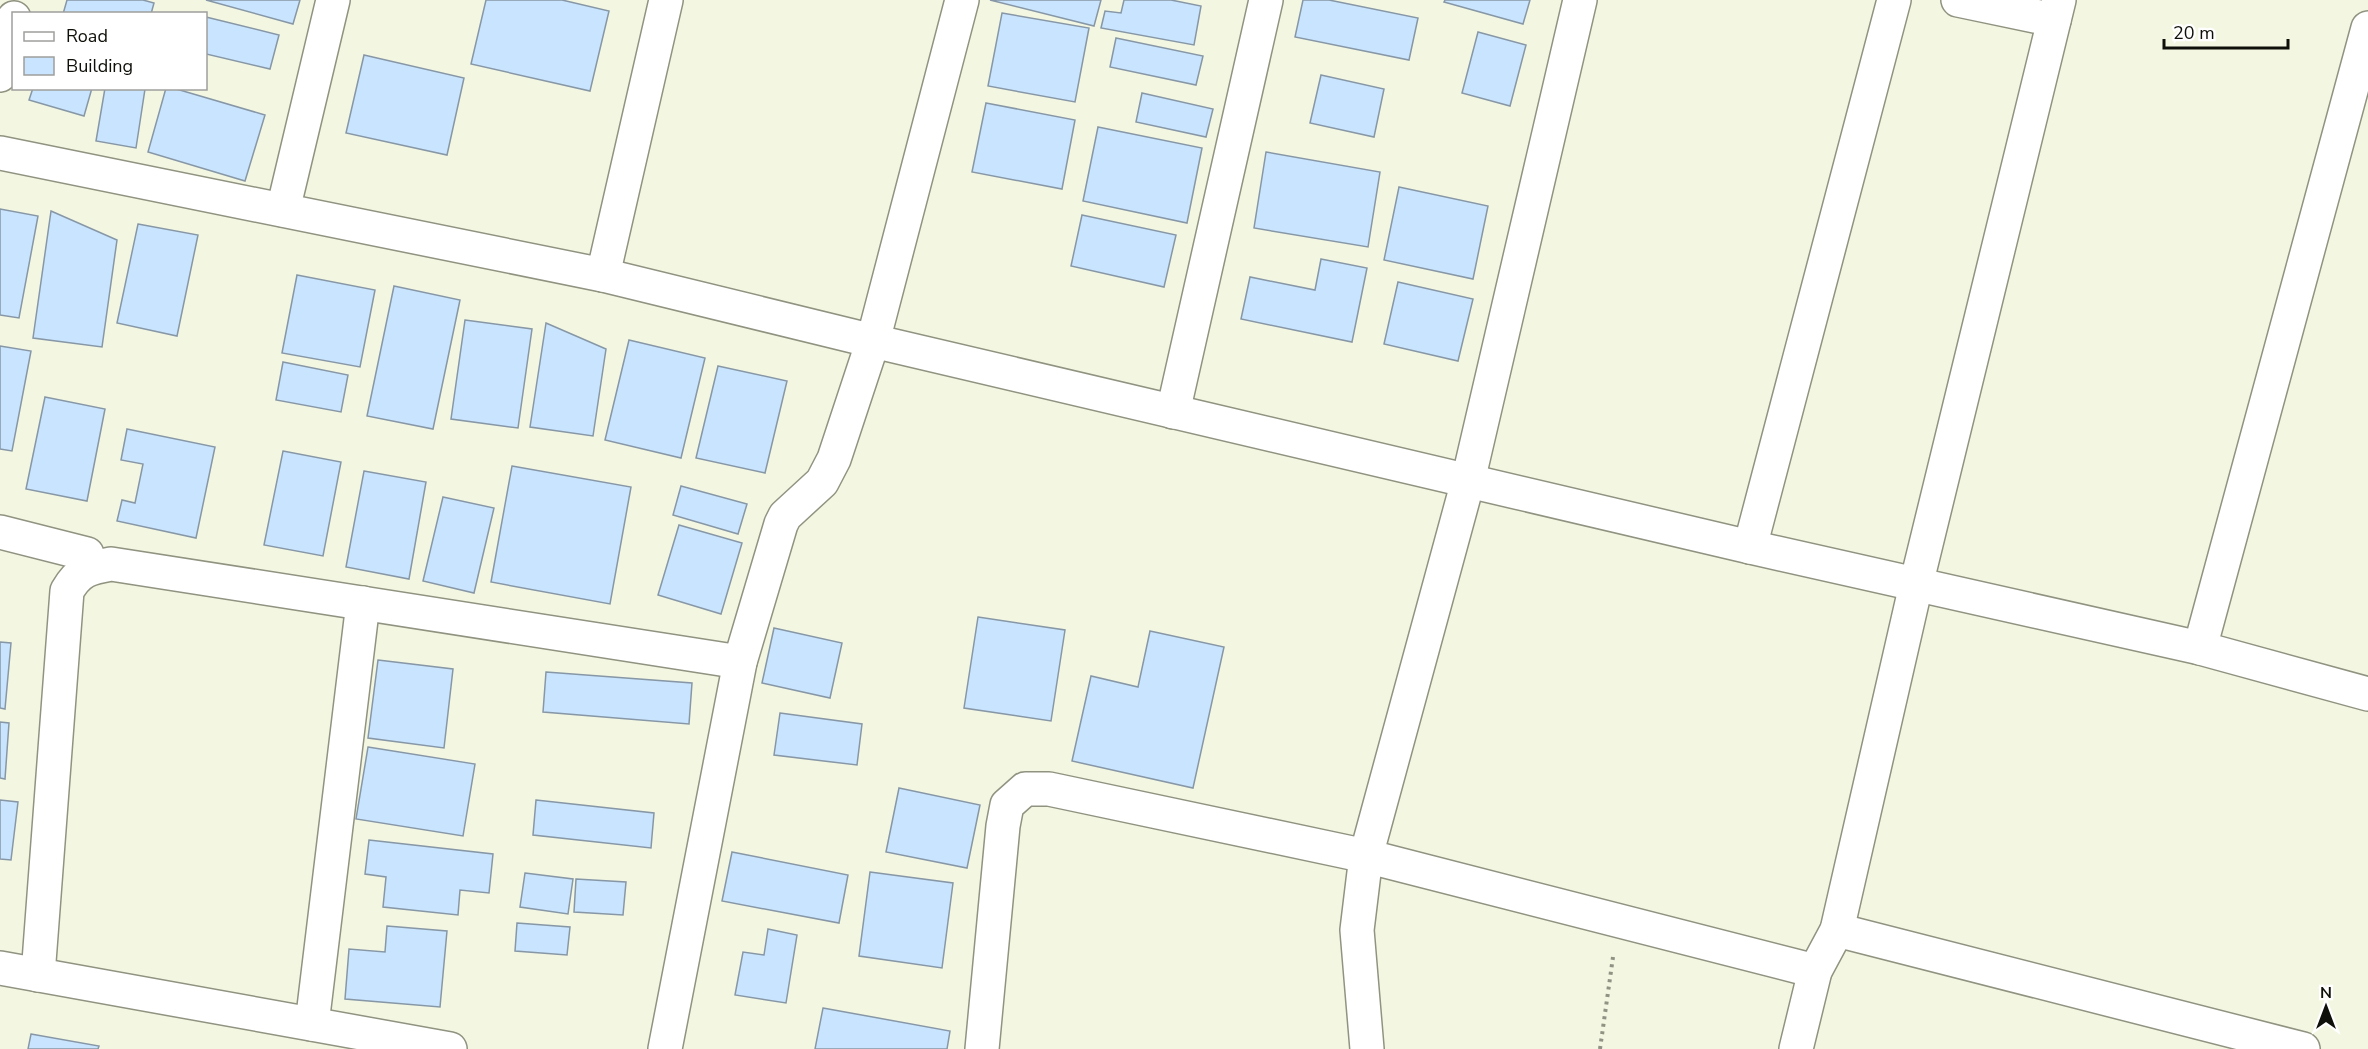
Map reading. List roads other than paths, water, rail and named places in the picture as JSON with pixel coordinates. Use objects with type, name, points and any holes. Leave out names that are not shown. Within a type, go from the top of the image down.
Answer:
[{"type":"street","points":[[283,210],[333,0]]},
{"type":"street","points":[[603,274],[666,0]]},
{"type":"street","points":[[665,1049],[740,662],[781,524],[785,516],[822,482],[834,459],[873,341],[962,0]]},
{"type":"street","points":[[1173,412],[1266,0]]},
{"type":"street","points":[[1367,1049],[1357,930],[1366,856],[1468,481],[1580,0]]},
{"type":"street","points":[[1750,548],[1894,0]]},
{"type":"street","points":[[1796,1049],[1815,971],[1837,930],[1916,585],[2057,10],[1958,0]]},
{"type":"street","points":[[0,75],[12,26]]},
{"type":"street","points":[[2200,648],[2368,28]]},
{"type":"street","points":[[0,153],[603,274],[873,341],[1750,548],[2200,648],[2368,694]]},
{"type":"street","points":[[0,532],[87,554]]},
{"type":"street","points":[[39,975],[67,591],[75,577],[90,568],[111,564],[740,662]]},
{"type":"street","points":[[312,1024],[363,603]]},
{"type":"street","points":[[982,1049],[1003,826],[1007,805],[1025,789],[1049,789],[1366,856],[1815,971]]},
{"type":"street","points":[[1837,930],[2303,1049]]},
{"type":"street","points":[[0,968],[450,1049]]}]
